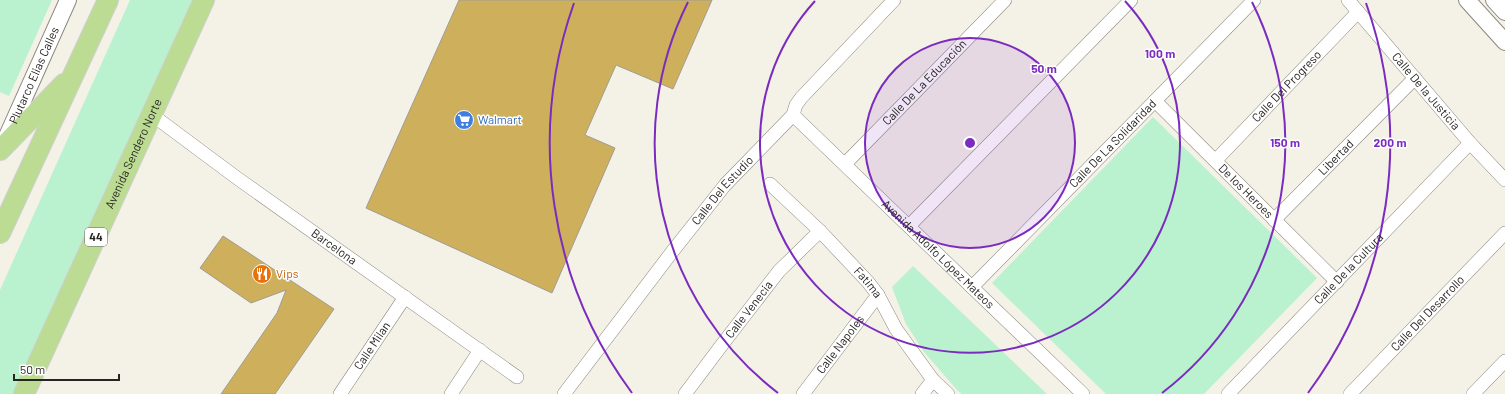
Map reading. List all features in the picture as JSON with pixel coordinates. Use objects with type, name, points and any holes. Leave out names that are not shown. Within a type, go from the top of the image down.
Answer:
[{"type":"main road","points":[[0,233],[108,0]]},
{"type":"main road","name":"Avenida Sendero Norte","points":[[24,394],[204,0]]},
{"type":"main road","points":[[0,150],[75,72]]},
{"type":"main road","points":[[39,394],[40,360]]},
{"type":"street","name":"Plutarco Elias Calles","points":[[0,150],[68,0]]},
{"type":"street","name":"Calle Del Estudio","points":[[564,394],[725,184],[793,115],[796,105],[801,98],[894,0]]},
{"type":"street","name":"Calle De La Educación","points":[[845,164],[1005,0]]},
{"type":"street","points":[[909,226],[1131,0]]},
{"type":"street","name":"Calle De La Solidaridad","points":[[972,287],[1254,0]]},
{"type":"street","name":"Calle De la Justicia","points":[[1348,0],[1470,143],[1505,180]]},
{"type":"street","points":[[1467,0],[1505,42]]},
{"type":"street","points":[[1494,0],[1505,12]]},
{"type":"street","name":"Calle Del Progreso","points":[[1216,160],[1358,12]]},
{"type":"street","name":"Libertad","points":[[1274,220],[1415,78]]},
{"type":"street","name":"De los Heroes","points":[[1156,101],[1337,282]]},
{"type":"street","name":"Barcelona","points":[[151,114],[237,178],[518,377]]},
{"type":"street","name":"Avenida Adolfo López Mateos","points":[[793,115],[1083,394]]},
{"type":"street","name":"Calle De la Cultura","points":[[1228,394],[1470,143]]},
{"type":"street","name":"Fatima","points":[[770,184],[820,231],[868,282],[878,295],[896,329],[933,380],[948,394]]},
{"type":"street","name":"Calle Venecia","points":[[685,394],[779,271],[820,231]]},
{"type":"street","name":"Calle Del Desarrollo","points":[[1350,394],[1505,233]]},
{"type":"street","name":"Calle Napoles","points":[[803,394],[878,295]]},
{"type":"street","name":"Calle Milan","points":[[340,394],[405,297]]},
{"type":"street","points":[[450,394],[480,350]]},
{"type":"street","points":[[1473,394],[1505,361]]},
{"type":"street","points":[[922,394],[933,380]]},
{"type":"green space","points":[[0,0],[52,0],[9,96],[0,92]]},
{"type":"green space","points":[[130,0],[192,0],[13,394],[0,394],[0,290]]},
{"type":"green space","points":[[1153,117],[1317,278],[1204,394],[1106,394],[992,283]]},
{"type":"green space","points":[[913,266],[1047,394],[962,394],[958,391],[924,352],[906,324],[892,287]]},
{"type":"building","points":[[459,0],[712,0],[673,89],[616,65],[585,135],[615,148],[552,293],[366,208]]},
{"type":"building","points":[[223,236],[334,309],[275,394],[221,394],[277,313],[286,290],[251,303],[200,268]]},
{"type":"place","name":"Walmart","points":[[464,120]]},
{"type":"place","name":"Vips","points":[[262,274]]}]
